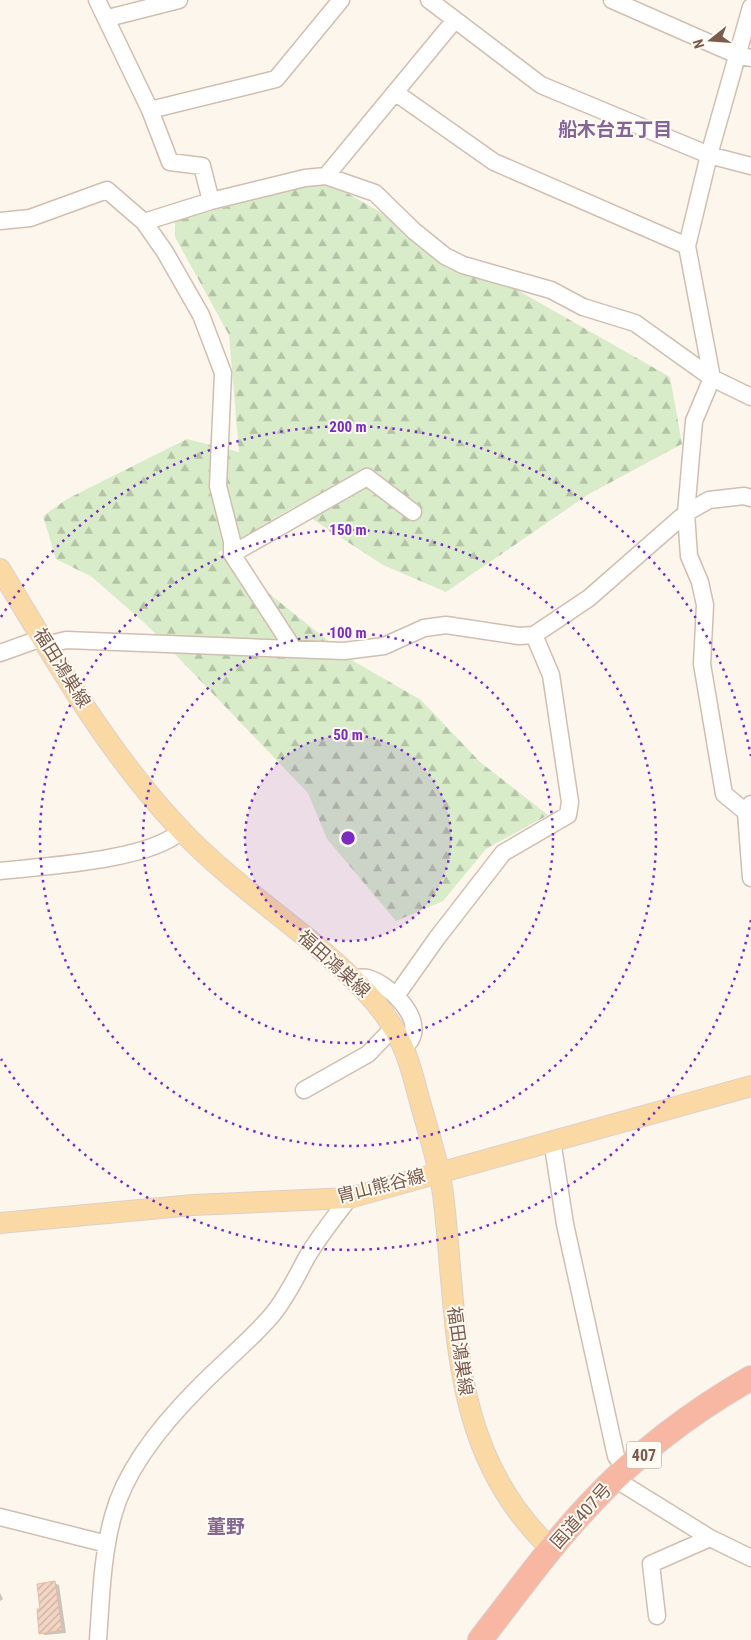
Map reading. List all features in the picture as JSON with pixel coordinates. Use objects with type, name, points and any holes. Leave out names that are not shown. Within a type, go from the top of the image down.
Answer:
[{"type":"highway","name":"国道407号","points":[[480,1640],[550,1548],[590,1503],[620,1474],[702,1409],[751,1378]]},
{"type":"main road","name":"福田鴻巣線","points":[[0,569],[44,642],[125,765],[181,831],[353,978],[373,1000],[393,1028],[404,1048],[439,1172],[459,1362],[469,1410],[489,1462],[510,1501],[520,1517],[550,1548]]},
{"type":"main road","name":"胄山熊谷線","points":[[0,1223],[184,1205],[349,1198],[751,1086]]},
{"type":"street","points":[[97,0],[108,18],[150,110],[170,162],[202,166],[211,201]]},
{"type":"street","points":[[108,18],[179,0]]},
{"type":"street","points":[[150,110],[276,79],[341,0]]},
{"type":"street","points":[[429,0],[454,21],[541,85],[709,155],[751,166]]},
{"type":"street","points":[[612,0],[744,57]]},
{"type":"street","points":[[751,7],[744,57],[709,155],[687,246],[712,378],[694,421],[686,513],[689,556],[700,582],[705,605],[702,664],[724,794],[749,809],[751,878]]},
{"type":"street","points":[[326,176],[454,21]]},
{"type":"street","points":[[396,93],[494,162],[687,246]]},
{"type":"street","points":[[144,222],[211,201],[305,178],[326,176],[375,193],[414,231],[445,256],[463,265],[551,290],[583,308],[635,323],[712,378],[751,397]]},
{"type":"street","points":[[0,221],[30,218],[107,190],[144,222],[165,252],[201,315],[223,373],[218,486],[232,541],[232,554],[293,648]]},
{"type":"street","points":[[232,554],[367,477],[413,512]]},
{"type":"street","points":[[0,653],[44,642],[66,640],[344,651],[384,646],[424,628],[446,625],[519,636],[534,635],[588,598],[686,513],[709,500],[739,496],[751,498]]},
{"type":"street","points":[[396,996],[437,938],[503,854],[568,815],[570,802],[551,675],[534,635]]},
{"type":"street","points":[[0,871],[103,859],[165,842],[181,831]]},
{"type":"street","points":[[353,978],[370,978],[396,996],[408,1009],[414,1026],[412,1039],[404,1048]]},
{"type":"street","points":[[304,1090],[368,1054],[393,1028]]},
{"type":"street","points":[[552,1140],[565,1224],[620,1474],[710,1538],[751,1558]]},
{"type":"street","points":[[98,1640],[107,1544],[113,1515],[141,1458],[167,1423],[198,1388],[272,1316],[292,1289],[308,1256],[349,1198]]},
{"type":"street","points":[[0,1517],[107,1544]]},
{"type":"street","points":[[657,1616],[651,1564],[710,1538]]},
{"type":"green space","points":[[324,180],[670,377],[682,444],[589,494],[446,592],[383,565],[294,507],[218,553],[355,662],[421,700],[480,762],[548,815],[486,849],[443,901],[396,921],[327,839],[308,793],[149,627],[92,577],[56,559],[43,516],[67,499],[187,439],[239,452],[229,335],[175,237],[175,221]]},
{"type":"building","points":[[55,1581],[62,1630],[39,1634],[37,1609],[40,1609],[37,1584]]},
{"type":"district","name":"船木台五丁目","points":[[615,129]]},
{"type":"district","name":"董野","points":[[226,1526]]}]
